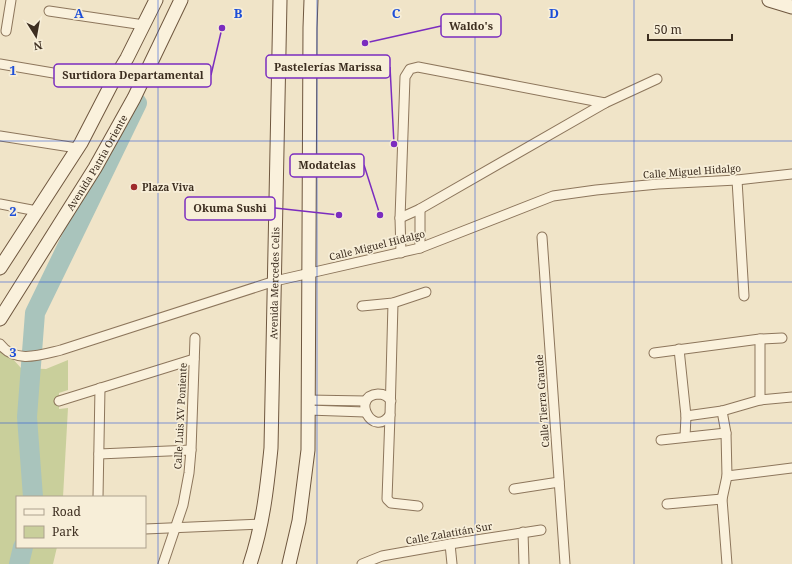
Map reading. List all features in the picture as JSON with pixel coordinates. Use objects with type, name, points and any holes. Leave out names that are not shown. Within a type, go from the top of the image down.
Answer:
[{"type":"main road","points":[[0,268],[88,130],[156,0]]},
{"type":"main road","name":"Avenida Patria Oriente","points":[[0,319],[95,168],[134,98],[181,0]]},
{"type":"main road","name":"Avenida Mercedes Celis","points":[[250,564],[257,542],[267,497],[271,448],[280,0]]},
{"type":"main road","points":[[289,564],[300,521],[308,450],[311,0]]},
{"type":"main road","points":[[769,0],[792,7]]},
{"type":"street","points":[[6,31],[11,0]]},
{"type":"street","points":[[49,11],[144,25]]},
{"type":"street","points":[[0,64],[112,83]]},
{"type":"street","points":[[401,253],[400,218],[405,77],[410,69],[418,67],[605,103]]},
{"type":"street","points":[[400,218],[605,103],[657,79]]},
{"type":"street","points":[[0,136],[77,148]]},
{"type":"street","name":"Calle Miguel Hidalgo","points":[[0,344],[5,350],[13,354],[23,356],[41,355],[61,350],[275,281],[420,248],[553,196],[658,184],[737,180],[792,174]]},
{"type":"street","points":[[737,180],[744,296]]},
{"type":"street","points":[[0,204],[37,211]]},
{"type":"street","points":[[420,208],[420,248]]},
{"type":"street","name":"Calle Tierra Grande","points":[[542,237],[565,564]]},
{"type":"street","points":[[362,306],[393,303],[426,292]]},
{"type":"street","points":[[393,303],[387,499],[391,503],[418,506]]},
{"type":"street","name":"Calle Luis XV Poniente","points":[[163,564],[183,505],[191,450],[194,338]]},
{"type":"street","points":[[654,353],[760,339],[782,338]]},
{"type":"street","points":[[760,339],[760,400]]},
{"type":"street","points":[[679,349],[686,416],[685,437]]},
{"type":"street","points":[[60,401],[194,359]]},
{"type":"street","points":[[98,496],[100,388]]},
{"type":"street","points":[[390,415],[383,421],[377,422],[370,419],[365,412],[364,407],[366,401],[371,396],[382,394],[387,396],[391,401]]},
{"type":"street","points":[[686,416],[722,411],[760,400],[792,397]]},
{"type":"street","points":[[308,405],[366,401]]},
{"type":"street","points":[[308,405],[365,412]]},
{"type":"street","points":[[722,411],[726,433],[727,476],[722,499],[727,564]]},
{"type":"street","points":[[660,440],[726,433]]},
{"type":"street","points":[[99,454],[191,450]]},
{"type":"street","points":[[727,476],[792,468]]},
{"type":"street","points":[[514,489],[559,482]]},
{"type":"street","points":[[667,504],[722,499]]},
{"type":"street","points":[[146,528],[261,524]]},
{"type":"street","name":"Calle Zalatitán Sur","points":[[362,564],[368,561],[383,560],[450,544],[541,530]]},
{"type":"street","points":[[523,532],[524,564]]},
{"type":"street","points":[[450,544],[452,564]]},
{"type":"green space","points":[[0,345],[21,368],[46,369],[68,360],[68,390],[59,393],[59,409],[68,408],[63,496],[16,496],[16,548],[57,548],[53,564],[0,564]]},
{"type":"waterway","points":[[33,496],[27,417],[35,313],[137,103]]},
{"type":"waterway","points":[[19,564],[23,548]]},
{"type":"place","name":"Surtidora Departamental","points":[[222,28]]},
{"type":"place","name":"Waldo's","points":[[365,43]]},
{"type":"place","name":"Pastelerías Marissa","points":[[394,144]]},
{"type":"place","name":"Plaza Viva","points":[[134,187]]},
{"type":"place","name":"Okuma Sushi","points":[[339,215]]},
{"type":"place","name":"Modatelas","points":[[380,215]]}]
